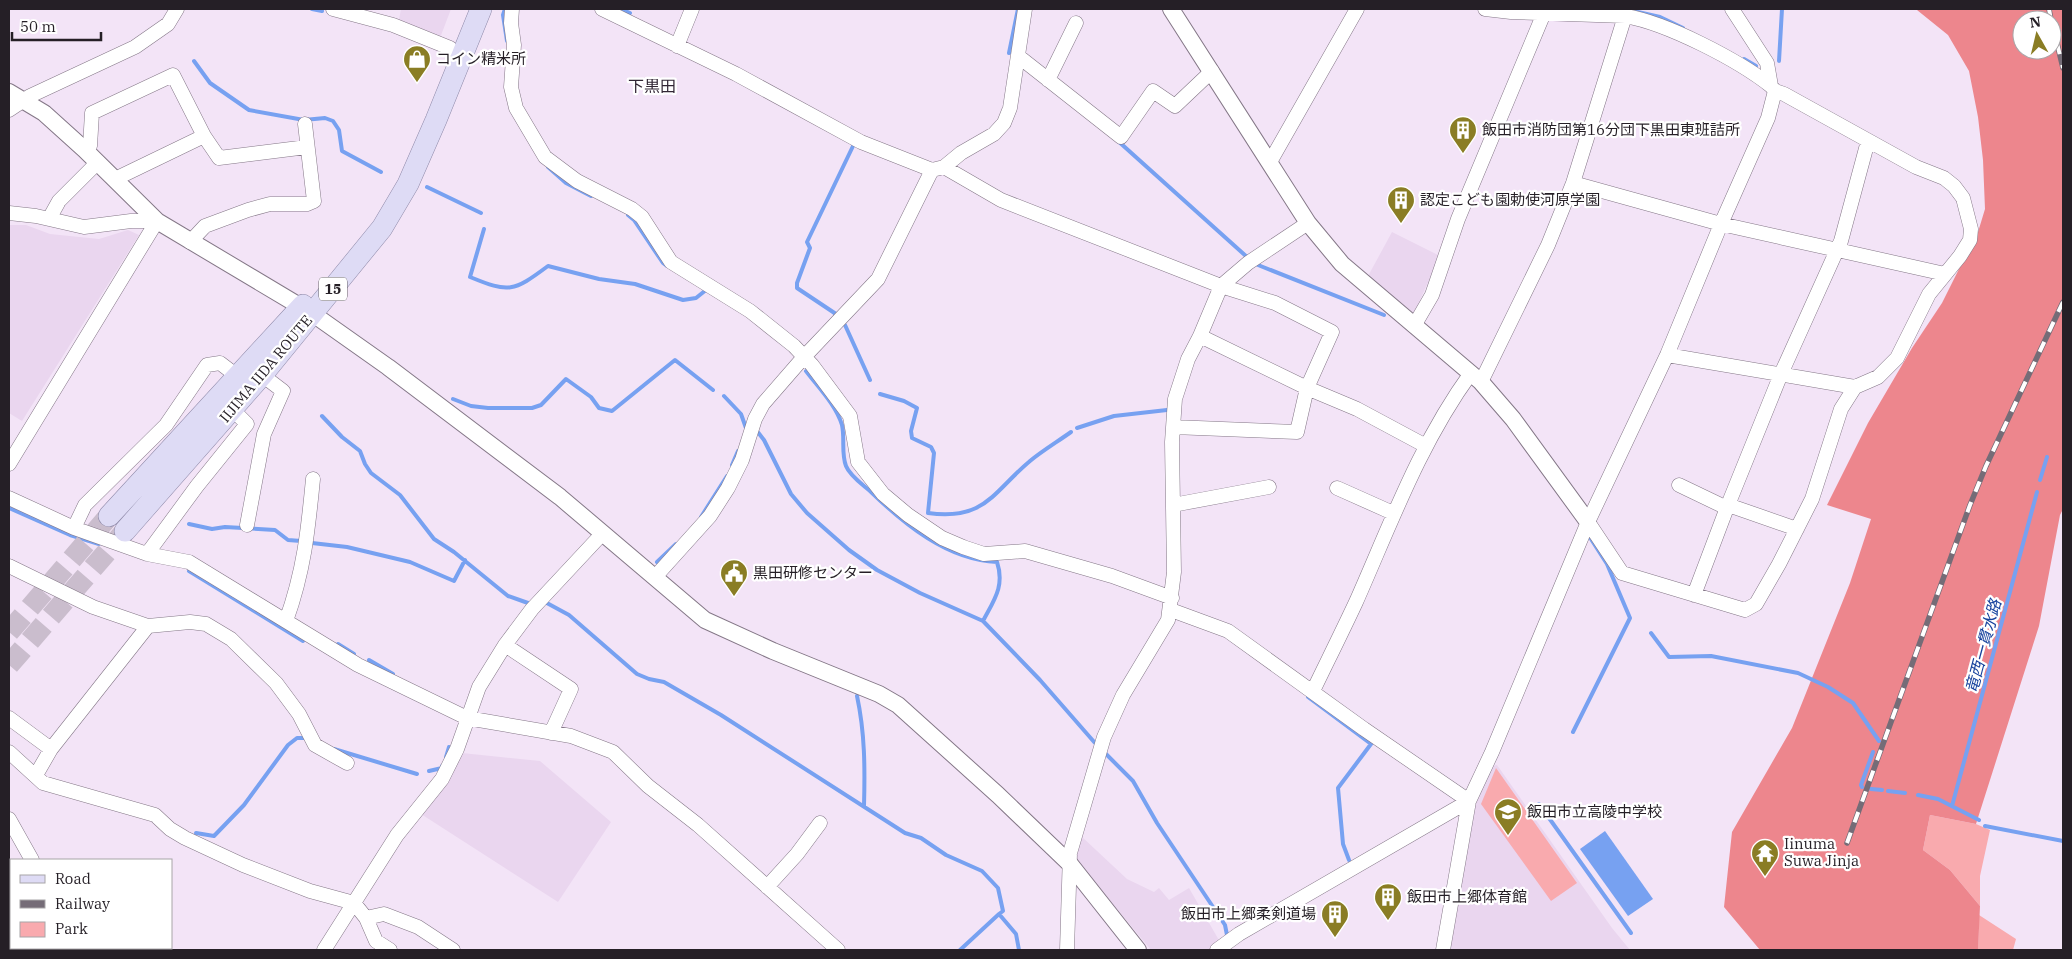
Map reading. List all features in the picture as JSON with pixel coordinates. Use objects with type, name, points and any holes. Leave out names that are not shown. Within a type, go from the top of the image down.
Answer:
[{"type":"main road","name":"IIJIMA IIDA ROUTE","points":[[125,531],[262,375],[370,221],[388,193],[402,164],[465,9]]},
{"type":"main road","name":"IIJIMA IIDA ROUTE","points":[[109,516],[237,376],[307,311],[382,228],[408,184],[436,120],[480,9]]},
{"type":"street","points":[[13,101],[135,47],[168,24],[177,9]]},
{"type":"street","points":[[333,9],[393,26],[450,48]]},
{"type":"street","points":[[512,9],[510,23],[514,45],[511,87],[516,108],[545,157],[577,181],[632,208],[642,217],[671,262],[750,310],[794,346],[803,358],[812,365],[850,416],[858,462],[883,494],[908,515],[942,538],[984,554],[1025,551],[1112,576],[1228,631],[1469,801]]},
{"type":"street","points":[[602,9],[736,74],[862,142],[938,168],[1001,200],[1221,286],[1275,303],[1332,332],[1306,388],[1297,432],[1173,427]]},
{"type":"street","points":[[678,46],[692,9]]},
{"type":"street","points":[[654,578],[710,516],[728,488],[742,460],[755,419],[763,404],[803,358],[878,279],[938,168],[994,134],[1004,123],[1010,108],[1026,9]]},
{"type":"street","points":[[1172,9],[1308,223],[1342,264],[1476,378],[1513,419],[1588,522],[1622,573],[1745,610],[1756,604],[1812,499],[1841,409],[1855,387],[1878,376],[1897,358],[1929,294],[1970,240],[1971,229],[1963,198],[1954,186],[1944,178],[1916,167],[1868,141],[1773,88],[1758,75],[1699,44],[1642,19],[1626,16],[1485,9]]},
{"type":"street","points":[[1270,162],[1357,9]]},
{"type":"street","points":[[1443,950],[1469,801],[1492,752],[1588,522],[1667,355],[1721,224],[1768,118],[1773,88],[1767,63],[1732,9]]},
{"type":"street","points":[[1414,326],[1432,295],[1458,219],[1544,13]]},
{"type":"street","points":[[1313,691],[1426,446],[1456,394],[1476,378],[1548,244],[1573,183],[1626,16]]},
{"type":"street","points":[[1048,80],[1076,23]]},
{"type":"street","points":[[1018,56],[1121,137],[1153,91],[1175,106],[1212,71]]},
{"type":"street","points":[[85,150],[90,146],[92,113],[173,74],[204,136],[218,158],[306,147]]},
{"type":"street","points":[[13,101],[44,113],[98,162],[157,221],[307,311],[409,383],[560,497],[705,620],[773,652],[879,694],[898,705],[998,795],[1070,864],[1138,950]]},
{"type":"street","points":[[190,242],[205,226],[248,210],[270,204],[307,204],[314,201],[306,147],[305,124]]},
{"type":"street","points":[[115,179],[204,136]]},
{"type":"street","points":[[1694,595],[1727,506],[1837,249],[1868,141]]},
{"type":"street","points":[[49,219],[59,202],[98,162]]},
{"type":"street","points":[[1573,183],[1721,224],[1945,274]]},
{"type":"street","points":[[9,213],[18,213],[84,227],[131,221],[157,221]]},
{"type":"street","points":[[9,464],[157,221]]},
{"type":"street","points":[[1067,950],[1070,853],[1104,737],[1123,695],[1168,620],[1174,572],[1173,427],[1175,399],[1188,359],[1221,286],[1248,263],[1308,223]]},
{"type":"street","points":[[1200,336],[1306,388],[1357,408],[1426,446]]},
{"type":"street","points":[[1667,355],[1855,387]]},
{"type":"street","points":[[74,528],[85,505],[166,425],[207,365],[220,364],[237,376]]},
{"type":"street","points":[[247,525],[264,434],[283,391],[262,375]]},
{"type":"street","points":[[232,409],[247,424],[264,434]]},
{"type":"street","points":[[147,554],[197,486],[247,424]]},
{"type":"street","points":[[286,620],[297,592],[306,546],[313,479]]},
{"type":"street","points":[[1679,485],[1727,506],[1797,529]]},
{"type":"street","points":[[1173,504],[1269,487]]},
{"type":"street","points":[[1336,488],[1393,514]]},
{"type":"street","points":[[9,498],[74,528],[147,554],[189,562],[358,665],[467,718],[571,736],[613,752],[648,786],[698,825],[838,950]]},
{"type":"street","points":[[324,950],[397,835],[442,779],[457,749],[479,687],[505,645],[532,609],[602,534]]},
{"type":"street","points":[[9,566],[93,607],[148,626],[190,622],[206,624],[231,639],[276,683],[299,714],[315,745],[347,763]]},
{"type":"street","points":[[36,775],[51,749],[148,626]]},
{"type":"street","points":[[505,645],[571,689],[551,732]]},
{"type":"street","points":[[9,718],[51,749]]},
{"type":"street","points":[[9,752],[43,783],[155,815],[170,829],[185,838],[243,865],[310,892],[354,903],[366,918],[374,945],[390,950]]},
{"type":"street","points":[[1217,950],[1239,934],[1469,801]]},
{"type":"street","points":[[9,819],[31,859]]},
{"type":"street","points":[[767,887],[797,854],[820,822]]},
{"type":"street","points":[[366,918],[384,914],[418,928],[453,950]]},
{"type":"shaded area","points":[[401,9],[451,9],[440,38],[399,20]]},
{"type":"shaded area","points":[[1912,9],[2063,9],[2063,509],[2060,515],[2039,626],[1976,824],[1930,815],[1923,850],[1950,870],[1980,906],[1978,950],[1760,950],[1724,907],[1732,832],[1792,728],[1850,583],[1871,519],[1827,505],[1868,423],[1912,348],[1942,303],[1975,242],[1985,209],[1983,160],[1978,117],[1969,71],[1948,35],[1917,10]]},
{"type":"shaded area","points":[[9,225],[26,225],[50,234],[99,239],[128,230],[139,235],[22,421],[9,413]]},
{"type":"shaded area","points":[[1392,232],[1440,256],[1414,313],[1367,278]]},
{"type":"shaded area","points":[[462,753],[540,761],[611,822],[558,902],[421,814],[452,775]]},
{"type":"shaded area","name":"飯田市立高陵中学校","points":[[1497,765],[1612,928],[1630,950],[1447,950],[1475,806],[1491,766]]},
{"type":"shaded area","points":[[1081,836],[1127,879],[1154,892],[1159,888],[1169,900],[1189,888],[1220,942],[1208,950],[1151,950],[1075,858]]},
{"type":"green space","points":[[1496,768],[1577,883],[1551,901],[1481,804]]},
{"type":"green space","points":[[1930,815],[1976,824],[1990,830],[1980,876],[1980,906],[1950,870],[1923,850]]},
{"type":"green space","points":[[1979,915],[2016,939],[2013,950],[1978,950]]},
{"type":"water","points":[[1605,831],[1653,899],[1628,916],[1580,849]]},
{"type":"waterway","points":[[312,9],[322,11]]},
{"type":"waterway","points":[[505,9],[503,15],[507,41]]},
{"type":"waterway","points":[[621,9],[630,13]]},
{"type":"waterway","points":[[1009,53],[1018,9]]},
{"type":"waterway","points":[[1779,61],[1782,9]]},
{"type":"waterway","points":[[1629,10],[1660,17],[1683,28]]},
{"type":"waterway","points":[[1744,59],[1756,66]]},
{"type":"waterway","points":[[194,61],[210,83],[249,110],[304,120],[325,118],[333,121],[339,130],[342,151],[381,172]]},
{"type":"waterway","points":[[1118,141],[1247,257]]},
{"type":"waterway","points":[[835,315],[797,288],[797,283],[810,248],[807,242],[854,144]]},
{"type":"waterway","points":[[548,167],[566,183],[591,196]]},
{"type":"waterway","points":[[427,187],[481,213]]},
{"type":"waterway","points":[[628,215],[634,220],[663,263],[667,266]]},
{"type":"waterway","points":[[484,229],[470,277],[494,286],[510,287],[518,285],[548,266],[599,279],[635,284],[683,300],[696,298],[706,290]]},
{"type":"waterway","points":[[1258,265],[1384,315]]},
{"type":"waterway","points":[[845,325],[870,380]]},
{"type":"waterway","points":[[453,399],[471,406],[488,408],[532,408],[541,405],[566,379],[591,397],[599,408],[612,411],[675,360],[713,390]]},
{"type":"waterway","points":[[806,371],[831,403],[839,418],[843,430],[843,451],[846,466],[853,476],[897,516],[928,538],[961,555],[997,562],[1000,578],[999,586],[983,621]]},
{"type":"waterway","points":[[880,394],[904,401],[917,408],[911,431],[912,438],[931,447],[934,453],[928,513],[963,513],[976,508],[986,502],[1035,457],[1071,432]]},
{"type":"waterway","points":[[724,396],[741,414],[746,428]]},
{"type":"waterway","points":[[1077,428],[1114,416],[1167,410]]},
{"type":"waterway","points":[[322,416],[342,437],[360,451],[371,473],[400,495],[434,539],[454,552],[508,596],[528,603]]},
{"type":"waterway","points":[[757,431],[764,440],[791,494],[807,513],[849,550],[877,570],[920,593],[983,621],[1040,680],[1095,743]]},
{"type":"waterway","points":[[732,465],[738,451]]},
{"type":"waterway","name":"竜西一貫水路","points":[[2040,480],[2047,457]]},
{"type":"waterway","points":[[701,517],[727,476]]},
{"type":"waterway","name":"竜西一貫水路","points":[[1952,806],[2037,492]]},
{"type":"waterway","points":[[9,508],[70,535],[99,544]]},
{"type":"waterway","points":[[189,524],[212,529],[225,527],[275,530],[288,540],[301,541]]},
{"type":"waterway","points":[[1573,732],[1630,618],[1607,564],[1591,539]]},
{"type":"waterway","points":[[312,543],[347,547],[410,562],[454,581],[465,560]]},
{"type":"waterway","points":[[657,562],[676,544]]},
{"type":"waterway","points":[[189,571],[303,641]]},
{"type":"waterway","points":[[545,602],[569,615],[637,674],[664,682],[721,715],[905,833],[921,838],[946,855],[982,871],[998,888],[1003,911],[999,914],[1016,934],[1019,950]]},
{"type":"waterway","points":[[1651,633],[1669,657],[1711,656],[1798,673],[1828,687],[1853,703],[1879,741]]},
{"type":"waterway","points":[[338,644],[354,654]]},
{"type":"waterway","points":[[369,660],[393,674]]},
{"type":"waterway","points":[[857,696],[864,751],[864,806]]},
{"type":"waterway","points":[[1308,697],[1371,744],[1338,788],[1343,844],[1349,860]]},
{"type":"waterway","points":[[196,833],[214,836],[244,805],[288,745],[297,738],[304,738]]},
{"type":"waterway","points":[[446,757],[449,747]]},
{"type":"waterway","points":[[334,749],[417,774]]},
{"type":"waterway","points":[[1862,787],[1861,785],[1873,752]]},
{"type":"waterway","points":[[1105,753],[1133,781],[1157,823],[1225,925],[1227,935]]},
{"type":"waterway","points":[[429,771],[442,768],[442,766]]},
{"type":"waterway","points":[[1871,789],[1882,790]]},
{"type":"waterway","points":[[1888,791],[1905,793]]},
{"type":"waterway","name":"竜西一貫水路","points":[[1918,795],[1938,799],[1979,820]]},
{"type":"waterway","points":[[1539,804],[1631,933]]},
{"type":"waterway","points":[[1985,826],[2063,841]]},
{"type":"waterway","points":[[960,950],[999,914]]},
{"type":"tunnel","points":[[9,632],[109,516]]},
{"type":"tunnel","points":[[9,665],[125,531]]},
{"type":"railway","points":[[2061,60],[2063,68]]},
{"type":"railway","points":[[1847,843],[1970,505],[1986,466],[2063,302]]},
{"type":"place","name":"コイン精米所","points":[[417,83]]},
{"type":"place","name":"飯田市消防団第16分団下黒田東班詰所","points":[[1463,154]]},
{"type":"place","name":"認定こども園勅使河原学園","points":[[1401,224]]},
{"type":"place","name":"黒田研修センター","points":[[734,597]]},
{"type":"place","name":"飯田市立高陵中学校","points":[[1508,836]]},
{"type":"place","name":"Iinuma Suwa Jinja","points":[[1765,877]]},
{"type":"place","name":"飯田市上郷体育館","points":[[1388,921]]},
{"type":"place","name":"飯田市上郷柔剣道場","points":[[1335,938]]},
{"type":"district","name":"下黒田","points":[[652,86]]}]
